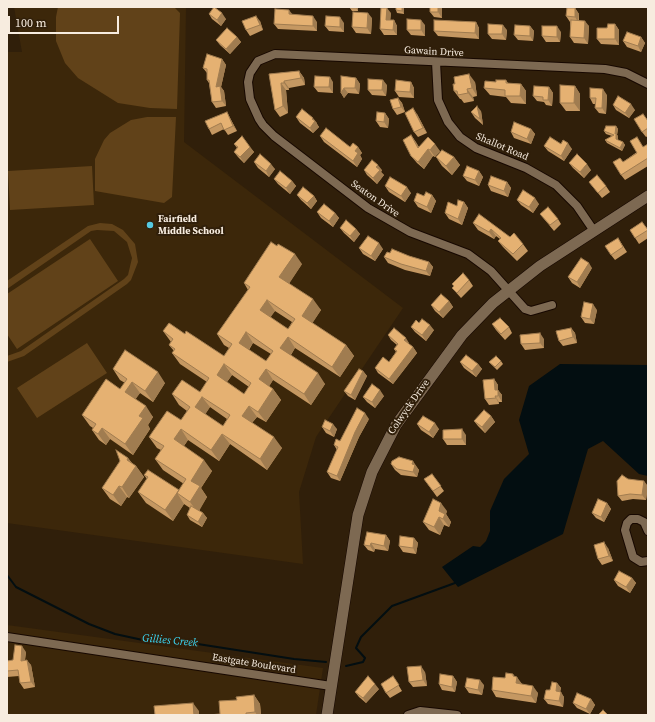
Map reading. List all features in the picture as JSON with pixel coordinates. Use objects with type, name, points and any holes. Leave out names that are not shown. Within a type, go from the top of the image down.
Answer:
[{"type":"street","name":"Gawain Drive","points":[[250,99],[248,82],[250,73],[258,61],[269,56],[616,70],[640,79],[648,84]]},
{"type":"street","name":"Shallot Road","points":[[436,62],[438,100],[448,122],[460,137],[476,148],[526,168],[556,185],[577,206],[594,230]]},
{"type":"street","name":"Seaton Drive","points":[[250,99],[259,119],[268,131],[368,208],[403,229],[468,254],[491,270],[521,306],[531,311],[552,305]]},
{"type":"street","name":"Colwyck Drive","points":[[327,715],[358,515],[377,459],[403,412],[447,353],[482,313],[508,290],[540,266],[648,196]]},
{"type":"street","points":[[648,531],[644,522],[638,519],[632,519],[627,523],[625,530],[633,557],[641,562],[648,561]]},
{"type":"street","name":"Eastgate Boulevard","points":[[7,637],[331,686]]},
{"type":"street","points":[[408,715],[420,711],[457,715]]},
{"type":"shaded area","name":"Fairfield Middle School","points":[[14,7],[186,7],[184,142],[403,308],[316,437],[299,492],[303,564],[7,523],[7,52],[22,52]]},
{"type":"shaded area","points":[[58,7],[174,7],[180,13],[177,109],[150,108],[118,103],[78,78],[65,63],[56,41],[56,17]]},
{"type":"shaded area","points":[[147,117],[176,117],[172,197],[164,203],[95,191],[95,159],[104,140],[110,133],[131,120]]},
{"type":"shaded area","points":[[92,166],[94,205],[10,210],[8,171]]},
{"type":"shaded area","points":[[100,223],[112,224],[123,230],[135,244],[138,262],[131,280],[24,356],[7,362],[7,356],[21,351],[128,275],[132,258],[127,242],[114,231],[97,230],[91,231],[7,289],[7,281],[88,226]]},
{"type":"shaded area","points":[[90,239],[118,281],[17,349],[7,334],[7,294]]},
{"type":"shaded area","points":[[87,343],[107,373],[37,418],[17,388]]},
{"type":"shaded area","points":[[560,364],[648,365],[648,476],[639,474],[603,441],[588,449],[563,534],[458,587],[442,567],[473,546],[480,547],[486,541],[490,531],[490,511],[504,479],[529,454],[519,420],[529,386]]},
{"type":"shaded area","points":[[7,625],[323,668],[316,715],[7,715]]},
{"type":"building","points":[[214,7],[222,13],[217,20],[209,14]]},
{"type":"building","points":[[396,7],[402,7],[402,11],[396,10]]},
{"type":"building","points":[[430,7],[438,7],[438,12],[430,12]]},
{"type":"building","points":[[381,8],[387,8],[386,20],[394,20],[393,30],[380,29]]},
{"type":"building","points":[[567,8],[575,8],[575,17],[566,16]]},
{"type":"building","points":[[275,9],[289,10],[289,14],[313,16],[313,26],[274,24]]},
{"type":"building","points":[[353,12],[368,13],[367,28],[352,27]]},
{"type":"building","points":[[256,16],[260,25],[246,30],[242,21]]},
{"type":"building","points":[[326,16],[340,17],[340,27],[325,26]]},
{"type":"building","points":[[407,19],[421,20],[421,30],[407,30]]},
{"type":"building","points":[[434,20],[476,22],[475,33],[434,31]]},
{"type":"building","points":[[571,20],[585,21],[584,38],[570,37]]},
{"type":"building","points":[[488,24],[503,25],[502,34],[488,34]]},
{"type":"building","points":[[608,24],[615,24],[615,39],[597,39],[597,28],[607,28]]},
{"type":"building","points":[[515,25],[530,26],[530,36],[514,35]]},
{"type":"building","points":[[542,26],[557,26],[557,37],[542,36]]},
{"type":"building","points":[[227,28],[237,37],[226,49],[216,40]]},
{"type":"building","points":[[627,32],[641,37],[638,46],[623,41]]},
{"type":"building","points":[[207,54],[222,59],[216,87],[220,86],[222,101],[212,102],[209,80],[207,80],[207,69],[203,68]]},
{"type":"building","points":[[299,71],[301,78],[284,81],[284,83],[281,83],[283,106],[275,110],[269,74]]},
{"type":"building","points":[[469,74],[472,88],[467,89],[468,93],[458,95],[457,91],[454,91],[454,77]]},
{"type":"building","points":[[315,76],[330,77],[329,87],[314,87]]},
{"type":"building","points":[[341,76],[356,78],[355,88],[344,88],[341,93]]},
{"type":"building","points":[[368,79],[383,80],[382,90],[368,90]]},
{"type":"building","points":[[396,80],[411,82],[410,92],[395,91]]},
{"type":"building","points":[[496,80],[506,80],[506,83],[521,84],[520,96],[505,96],[505,90],[484,88],[485,81],[496,82]]},
{"type":"building","points":[[560,85],[575,86],[574,103],[560,103]]},
{"type":"building","points":[[534,86],[549,87],[548,100],[543,100],[543,97],[533,96]]},
{"type":"building","points":[[590,88],[603,89],[602,108],[595,108],[596,98],[590,98]]},
{"type":"building","points":[[618,96],[631,104],[625,113],[613,105]]},
{"type":"building","points":[[398,98],[401,107],[393,109],[390,100]]},
{"type":"building","points":[[477,106],[480,119],[471,112]]},
{"type":"building","points":[[413,108],[423,128],[414,132],[405,113]]},
{"type":"building","points":[[302,109],[315,121],[310,128],[296,117]]},
{"type":"building","points":[[227,112],[233,126],[224,130],[221,123],[209,129],[205,121]]},
{"type":"building","points":[[377,112],[385,113],[384,122],[376,121]]},
{"type":"building","points":[[643,114],[648,121],[648,128],[642,132],[634,119]]},
{"type":"building","points":[[514,122],[531,129],[527,139],[511,132]]},
{"type":"building","points":[[606,126],[616,126],[616,139],[623,142],[620,148],[605,140],[614,135],[604,131]]},
{"type":"building","points":[[326,128],[350,147],[353,143],[358,147],[355,151],[358,153],[353,161],[320,136]]},
{"type":"building","points":[[411,135],[418,148],[428,137],[435,144],[430,150],[428,149],[418,162],[411,156],[403,140]]},
{"type":"building","points":[[242,136],[250,147],[240,157],[234,152],[238,147],[234,144]]},
{"type":"building","points":[[550,137],[561,144],[563,140],[568,143],[561,156],[544,146]]},
{"type":"building","points":[[637,137],[643,147],[648,144],[648,158],[621,175],[613,162],[620,158],[623,162],[637,153],[630,141]]},
{"type":"building","points":[[442,150],[454,157],[446,166],[436,157]]},
{"type":"building","points":[[260,154],[271,164],[266,171],[254,162]]},
{"type":"building","points":[[577,154],[587,164],[580,172],[569,163]]},
{"type":"building","points":[[372,160],[378,165],[376,167],[380,170],[373,178],[364,170]]},
{"type":"building","points":[[467,166],[479,171],[475,180],[463,176]]},
{"type":"building","points":[[280,171],[292,181],[286,188],[274,179]]},
{"type":"building","points":[[597,175],[606,186],[598,193],[589,182]]},
{"type":"building","points":[[491,176],[507,182],[504,191],[488,185]]},
{"type":"building","points":[[390,177],[407,187],[401,196],[385,186]]},
{"type":"building","points":[[303,187],[314,196],[307,203],[297,195]]},
{"type":"building","points":[[523,190],[535,198],[529,207],[517,200]]},
{"type":"building","points":[[426,192],[432,195],[427,207],[414,201],[417,193],[424,196]]},
{"type":"building","points":[[458,200],[464,202],[458,219],[445,213],[448,202],[457,206]]},
{"type":"building","points":[[324,204],[335,213],[329,221],[317,212]]},
{"type":"building","points":[[548,207],[558,219],[550,225],[540,214]]},
{"type":"building","points":[[479,214],[510,237],[514,233],[523,244],[513,254],[498,241],[501,238],[491,229],[489,232],[473,223]]},
{"type":"building","points":[[346,220],[356,229],[350,236],[340,228]]},
{"type":"building","points":[[642,222],[648,230],[635,238],[630,230]]},
{"type":"building","points":[[368,236],[379,243],[371,256],[359,248]]},
{"type":"building","points":[[618,238],[623,247],[611,255],[605,246]]},
{"type":"building","points":[[271,242],[277,246],[278,244],[295,254],[279,277],[313,299],[302,316],[346,345],[332,367],[288,337],[280,348],[318,373],[304,394],[266,369],[259,379],[273,389],[258,412],[249,406],[242,416],[274,437],[260,459],[222,434],[211,450],[181,429],[174,439],[204,460],[191,481],[200,486],[190,502],[177,493],[186,479],[155,459],[164,446],[149,437],[167,411],[181,420],[190,407],[172,394],[182,380],[200,392],[209,378],[172,353],[175,349],[169,345],[173,339],[163,331],[169,323],[185,334],[186,331],[224,356],[232,344],[217,334],[250,287],[244,283]],"holes":[[[267,300],[295,319],[288,329],[260,310]],[[246,332],[273,351],[266,361],[239,343]],[[224,364],[251,383],[244,394],[217,375]],[[202,397],[230,415],[223,426],[195,407]]]},
{"type":"building","points":[[392,249],[429,262],[426,271],[401,264],[384,257],[387,252],[390,253]]},
{"type":"building","points":[[581,258],[589,263],[577,282],[568,277]]},
{"type":"building","points":[[463,273],[469,280],[457,293],[452,288],[454,286],[452,284]]},
{"type":"building","points":[[441,294],[449,301],[439,312],[431,305]]},
{"type":"building","points":[[584,302],[593,304],[590,319],[581,317]]},
{"type":"building","points":[[500,318],[509,327],[501,334],[492,324]]},
{"type":"building","points":[[422,319],[430,325],[422,335],[411,327],[416,320],[419,323]]},
{"type":"building","points":[[394,328],[406,338],[404,340],[413,347],[389,379],[375,368],[383,357],[389,362],[397,351],[394,349],[398,344],[388,335]]},
{"type":"building","points":[[571,328],[573,337],[559,341],[556,331]]},
{"type":"building","points":[[540,333],[540,343],[521,344],[520,335]]},
{"type":"building","points":[[125,350],[158,372],[145,391],[132,382],[125,392],[146,406],[139,416],[143,418],[125,444],[102,428],[98,434],[92,430],[96,424],[82,415],[106,379],[120,389],[127,379],[113,369]]},
{"type":"building","points":[[466,355],[478,364],[472,371],[460,362]]},
{"type":"building","points":[[496,356],[501,361],[495,367],[489,362]]},
{"type":"building","points":[[359,369],[363,371],[351,395],[344,391]]},
{"type":"building","points":[[494,379],[495,390],[498,390],[498,396],[495,396],[496,398],[485,399],[483,380]]},
{"type":"building","points":[[372,384],[380,390],[372,402],[363,397]]},
{"type":"building","points":[[357,408],[365,413],[355,432],[337,476],[327,472],[338,447],[334,445],[336,439],[340,441]]},
{"type":"building","points":[[484,410],[491,416],[482,427],[474,421]]},
{"type":"building","points":[[423,416],[435,423],[429,432],[417,424]]},
{"type":"building","points":[[325,420],[333,424],[330,431],[322,427]]},
{"type":"building","points":[[462,429],[462,439],[443,439],[443,430]]},
{"type":"building","points":[[116,450],[128,458],[127,460],[136,466],[122,487],[119,486],[113,495],[102,488],[120,461]]},
{"type":"building","points":[[399,457],[413,461],[412,464],[415,465],[413,472],[397,469],[391,464],[392,461]]},
{"type":"building","points":[[148,470],[179,490],[165,510],[138,492],[148,477],[144,475]]},
{"type":"building","points":[[432,474],[441,486],[433,491],[424,479]]},
{"type":"building","points":[[622,475],[628,479],[644,481],[642,495],[630,494],[618,496],[617,481]]},
{"type":"building","points":[[433,499],[441,503],[439,511],[445,514],[443,519],[439,517],[434,527],[423,522]]},
{"type":"building","points":[[598,499],[607,503],[601,517],[592,513]]},
{"type":"building","points":[[191,506],[203,513],[198,522],[187,515]]},
{"type":"building","points":[[367,532],[386,535],[384,546],[371,543],[370,546],[364,545]]},
{"type":"building","points":[[400,536],[414,538],[413,548],[399,546]]},
{"type":"building","points":[[604,542],[609,556],[598,559],[594,545]]},
{"type":"building","points":[[619,571],[632,578],[626,587],[614,580]]},
{"type":"building","points":[[15,645],[22,646],[21,661],[27,660],[31,682],[20,683],[18,670],[7,671],[7,661],[13,660]]},
{"type":"building","points":[[421,666],[423,680],[409,682],[407,667]]},
{"type":"building","points":[[506,673],[513,674],[513,676],[517,677],[516,683],[533,686],[531,696],[492,690],[493,677],[505,678]]},
{"type":"building","points":[[440,674],[453,676],[452,687],[439,684]]},
{"type":"building","points":[[368,676],[375,684],[363,698],[355,692]]},
{"type":"building","points":[[393,676],[399,685],[386,693],[381,684]]},
{"type":"building","points":[[467,678],[480,680],[478,690],[465,687]]},
{"type":"building","points":[[552,682],[557,683],[556,691],[561,692],[559,701],[544,699],[546,690],[550,690]]},
{"type":"building","points":[[577,693],[591,699],[586,709],[573,703]]},
{"type":"building","points":[[254,695],[255,712],[246,713],[246,715],[208,715],[220,714],[219,701],[237,700],[236,697]]},
{"type":"building","points":[[193,703],[194,715],[155,715],[154,706]]},
{"type":"building","points":[[603,710],[608,715],[598,715]]},
{"type":"waterway","name":"Gillies Creek","points":[[7,575],[16,587],[89,624],[115,634],[152,642],[185,642],[294,659],[326,662]]},
{"type":"waterway","name":"Gillies Creek","points":[[346,666],[363,662],[365,658],[356,648],[361,637],[392,606],[455,583]]},
{"type":"place","name":"Fairfield Middle School","points":[[150,225]]}]
